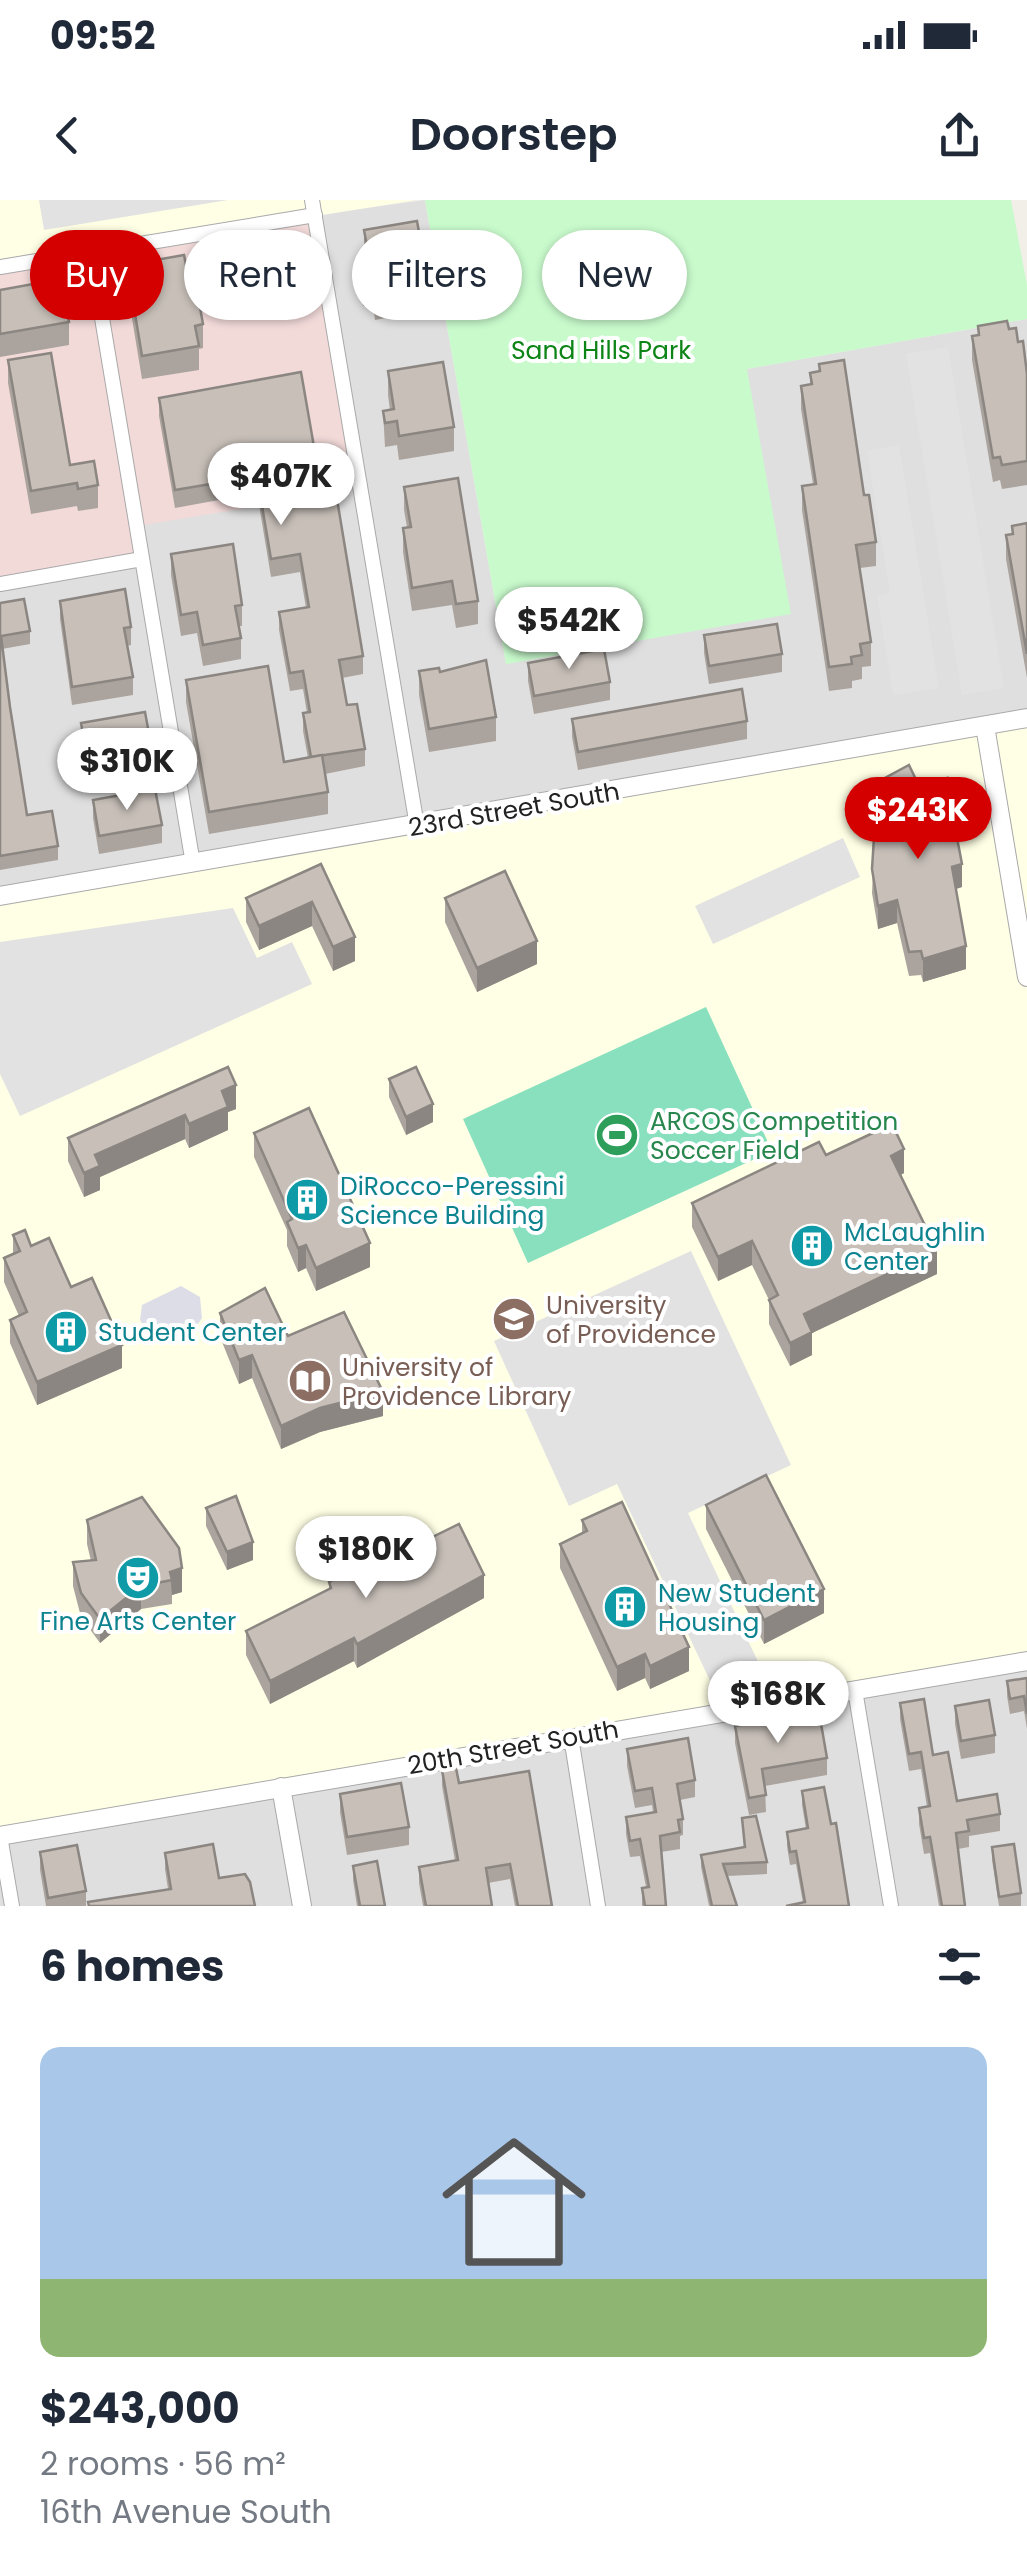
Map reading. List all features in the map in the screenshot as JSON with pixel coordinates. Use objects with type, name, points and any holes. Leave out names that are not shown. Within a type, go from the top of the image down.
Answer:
[{"type":"street","points":[[164,238],[314,208],[417,826]]},
{"type":"street","points":[[0,268],[30,263]]},
{"type":"street","points":[[102,320],[193,864]]},
{"type":"street","points":[[0,584],[142,559]]},
{"type":"street","name":"23rd Street South","points":[[0,896],[1027,718]]},
{"type":"street","points":[[985,726],[1027,977]]},
{"type":"street","name":"20th Street South","points":[[0,1836],[1027,1661]]},
{"type":"street","points":[[855,1690],[891,1906]]},
{"type":"street","points":[[571,1736],[598,1906]]},
{"type":"street","points":[[281,1787],[302,1906]]},
{"type":"street","points":[[0,1836],[12,1906]]},
{"type":"shaded area","points":[[0,200],[416,200],[230,230],[184,230],[184,237],[164,241],[164,230],[30,230],[30,262],[0,267]]},
{"type":"shaded area","points":[[39,200],[228,200],[44,230]]},
{"type":"shaded area","points":[[425,200],[430,230],[352,230],[352,320],[446,320],[506,664],[747,369],[1027,319],[1027,718],[0,896],[0,584],[137,527],[255,320],[332,320],[332,230],[306,230],[315,215]]},
{"type":"shaded area","points":[[315,215],[318,230],[226,230]]},
{"type":"shaded area","points":[[184,237],[184,320],[332,320],[332,316],[361,489],[138,526],[142,559],[0,584],[0,268],[30,263],[30,320],[164,320],[164,240]]},
{"type":"shaded area","points":[[948,347],[1004,688],[962,695],[906,354]]},
{"type":"shaded area","points":[[899,445],[939,688],[893,695],[877,596],[890,593],[867,451]]},
{"type":"shaded area","name":"University of Providence","points":[[1027,718],[1027,1662],[0,1834],[0,896]]},
{"type":"shaded area","points":[[843,838],[860,877],[713,944],[695,906]]},
{"type":"shaded area","points":[[233,908],[257,958],[292,942],[312,984],[20,1116],[0,1074],[0,942]]},
{"type":"shaded area","points":[[691,1251],[791,1465],[688,1513],[760,1666],[713,1687],[617,1484],[569,1506],[494,1341]]},
{"type":"shaded area","points":[[181,1286],[200,1297],[202,1318],[198,1324],[163,1340],[151,1338],[140,1320],[142,1305]]},
{"type":"shaded area","points":[[1027,1662],[1027,1906],[0,1906],[0,1836]]},
{"type":"green space","name":"Sand Hills Park","points":[[425,200],[1011,200],[1027,285],[1027,319],[747,369],[791,614],[506,664],[446,320],[522,320],[522,230],[430,230]]},
{"type":"green space","name":"ARCOS Competition Soccer Field","points":[[706,1007],[772,1151],[528,1263],[463,1119]]},
{"type":"building","points":[[417,221],[419,230],[364,230]]},
{"type":"building","points":[[184,255],[184,320],[202,320],[203,324],[195,326],[199,346],[142,356],[136,320],[164,320],[164,259]]},
{"type":"building","points":[[30,285],[30,320],[69,322],[0,334],[0,290]]},
{"type":"building","points":[[1007,321],[1009,329],[1016,328],[1018,342],[1023,341],[1027,461],[1002,465],[1000,457],[993,458],[972,336],[979,335],[978,326]]},
{"type":"building","points":[[51,353],[70,465],[94,461],[98,485],[78,489],[77,483],[31,491],[8,360]]},
{"type":"building","points":[[844,360],[864,495],[869,495],[876,542],[856,545],[871,642],[860,644],[862,655],[851,657],[852,664],[829,667],[802,486],[816,484],[801,386],[812,384],[810,373],[820,371],[819,364]]},
{"type":"building","points":[[443,362],[454,427],[399,436],[397,421],[385,423],[383,411],[394,409],[388,371]]},
{"type":"building","points":[[301,372],[317,464],[281,471],[286,495],[335,487],[363,656],[339,660],[347,705],[357,704],[365,749],[311,757],[303,713],[310,712],[303,671],[290,673],[279,612],[309,607],[300,554],[271,559],[257,476],[175,490],[159,398]]},
{"type":"building","points":[[458,478],[478,601],[456,604],[452,581],[412,588],[403,528],[411,527],[404,487]]},
{"type":"building","points":[[1027,523],[1027,654],[1006,535],[1013,534],[1012,526]]},
{"type":"building","points":[[233,544],[242,605],[235,606],[241,638],[203,645],[197,612],[181,615],[171,554]]},
{"type":"building","points":[[125,589],[131,627],[124,628],[133,677],[72,687],[60,601]]},
{"type":"building","points":[[24,599],[30,631],[1,636],[10,707],[27,815],[52,811],[58,846],[0,856],[0,603]]},
{"type":"building","points":[[777,624],[782,654],[709,666],[704,635]]},
{"type":"building","points":[[604,649],[610,682],[534,696],[528,663]]},
{"type":"building","points":[[486,660],[496,717],[429,729],[419,671],[439,668],[440,672]]},
{"type":"building","points":[[268,666],[284,762],[322,755],[328,792],[209,812],[186,680]]},
{"type":"building","points":[[742,689],[747,721],[578,752],[572,719]]},
{"type":"building","points":[[145,712],[152,750],[88,761],[81,723]]},
{"type":"building","points":[[909,765],[921,790],[947,778],[944,818],[953,817],[962,864],[952,867],[966,946],[923,959],[921,951],[909,952],[897,900],[878,906],[872,869],[875,821],[885,820],[870,786]]},
{"type":"building","points":[[155,789],[162,825],[99,836],[93,800]]},
{"type":"building","points":[[321,864],[355,937],[333,947],[312,902],[259,926],[246,898]]},
{"type":"building","points":[[505,871],[537,941],[477,968],[445,898]]},
{"type":"building","points":[[228,1067],[236,1085],[222,1091],[228,1107],[189,1124],[185,1115],[95,1155],[100,1166],[84,1173],[68,1138]]},
{"type":"building","points":[[416,1067],[433,1104],[406,1117],[389,1079]]},
{"type":"building","name":"DiRocco-Peressini Science Building","points":[[309,1108],[370,1243],[316,1268],[306,1245],[298,1248],[287,1222],[292,1219],[254,1133]]},
{"type":"building","name":"McLaughlin Center","points":[[892,1124],[904,1149],[891,1156],[937,1250],[804,1314],[812,1332],[790,1343],[769,1300],[778,1295],[752,1241],[718,1257],[692,1203],[819,1142],[826,1155]]},
{"type":"building","name":"Student Center","points":[[25,1230],[31,1246],[49,1238],[71,1287],[92,1278],[122,1345],[37,1382],[10,1320],[27,1312],[4,1258],[20,1251],[13,1235]]},
{"type":"building","name":"University of Providence Library","points":[[265,1288],[288,1336],[344,1312],[383,1392],[320,1408],[281,1426],[252,1355],[239,1360],[220,1313]]},
{"type":"building","points":[[766,1475],[824,1589],[764,1620],[706,1505]]},
{"type":"building","points":[[236,1496],[253,1542],[227,1552],[206,1508]]},
{"type":"building","name":"Fine Arts Center","points":[[142,1497],[179,1548],[182,1568],[170,1572],[172,1580],[141,1586],[100,1619],[81,1593],[73,1562],[96,1560],[87,1520]]},
{"type":"building","name":"New Student Housing","points":[[622,1502],[689,1647],[650,1666],[645,1654],[617,1667],[560,1544],[587,1531],[582,1520]]},
{"type":"building","points":[[459,1524],[484,1575],[357,1644],[354,1638],[270,1681],[246,1631],[331,1588],[329,1582],[409,1542],[412,1547]]},
{"type":"building","points":[[1027,1678],[1027,1714],[1024,1696],[1010,1699],[1007,1681]]},
{"type":"building","points":[[924,1699],[933,1755],[948,1752],[957,1801],[997,1794],[1000,1814],[967,1820],[969,1831],[956,1833],[965,1906],[942,1906],[930,1837],[924,1838],[919,1808],[930,1806],[921,1752],[909,1754],[900,1703]]},
{"type":"building","points":[[989,1700],[995,1735],[961,1741],[955,1706]]},
{"type":"building","points":[[819,1712],[827,1758],[762,1769],[766,1795],[749,1798],[735,1726]]},
{"type":"building","points":[[688,1738],[695,1780],[677,1784],[683,1819],[678,1820],[680,1832],[660,1836],[666,1906],[645,1906],[642,1888],[649,1887],[640,1839],[630,1841],[626,1817],[656,1812],[652,1788],[635,1791],[627,1749]]},
{"type":"building","points":[[456,1768],[459,1783],[529,1771],[552,1906],[518,1906],[510,1864],[486,1868],[492,1906],[426,1906],[419,1867],[458,1860],[442,1770]]},
{"type":"building","points":[[401,1783],[409,1827],[347,1837],[340,1794]]},
{"type":"building","points":[[824,1787],[831,1824],[836,1823],[849,1906],[786,1906],[805,1902],[796,1851],[790,1852],[787,1832],[808,1828],[802,1791]]},
{"type":"building","points":[[756,1816],[767,1862],[723,1864],[737,1906],[712,1906],[701,1855],[745,1847],[742,1818]]},
{"type":"building","points":[[213,1844],[219,1878],[245,1874],[255,1906],[89,1906],[88,1902],[171,1889],[165,1853]]},
{"type":"building","points":[[1014,1844],[1021,1893],[999,1897],[992,1847]]},
{"type":"building","points":[[77,1845],[86,1891],[48,1898],[40,1852]]},
{"type":"building","points":[[377,1861],[385,1906],[360,1906],[353,1866]]},
{"type":"place","name":"ARCOS Competition Soccer Field","points":[[617,1135]]},
{"type":"place","name":"DiRocco-Peressini Science Building","points":[[307,1200]]},
{"type":"place","name":"McLaughlin Center","points":[[812,1246]]},
{"type":"place","name":"University of Providence","points":[[514,1319]]},
{"type":"place","name":"Student Center","points":[[66,1332]]},
{"type":"place","name":"University of Providence Library","points":[[310,1381]]},
{"type":"place","name":"Fine Arts Center","points":[[138,1578]]},
{"type":"place","name":"New Student Housing","points":[[625,1607]]}]
